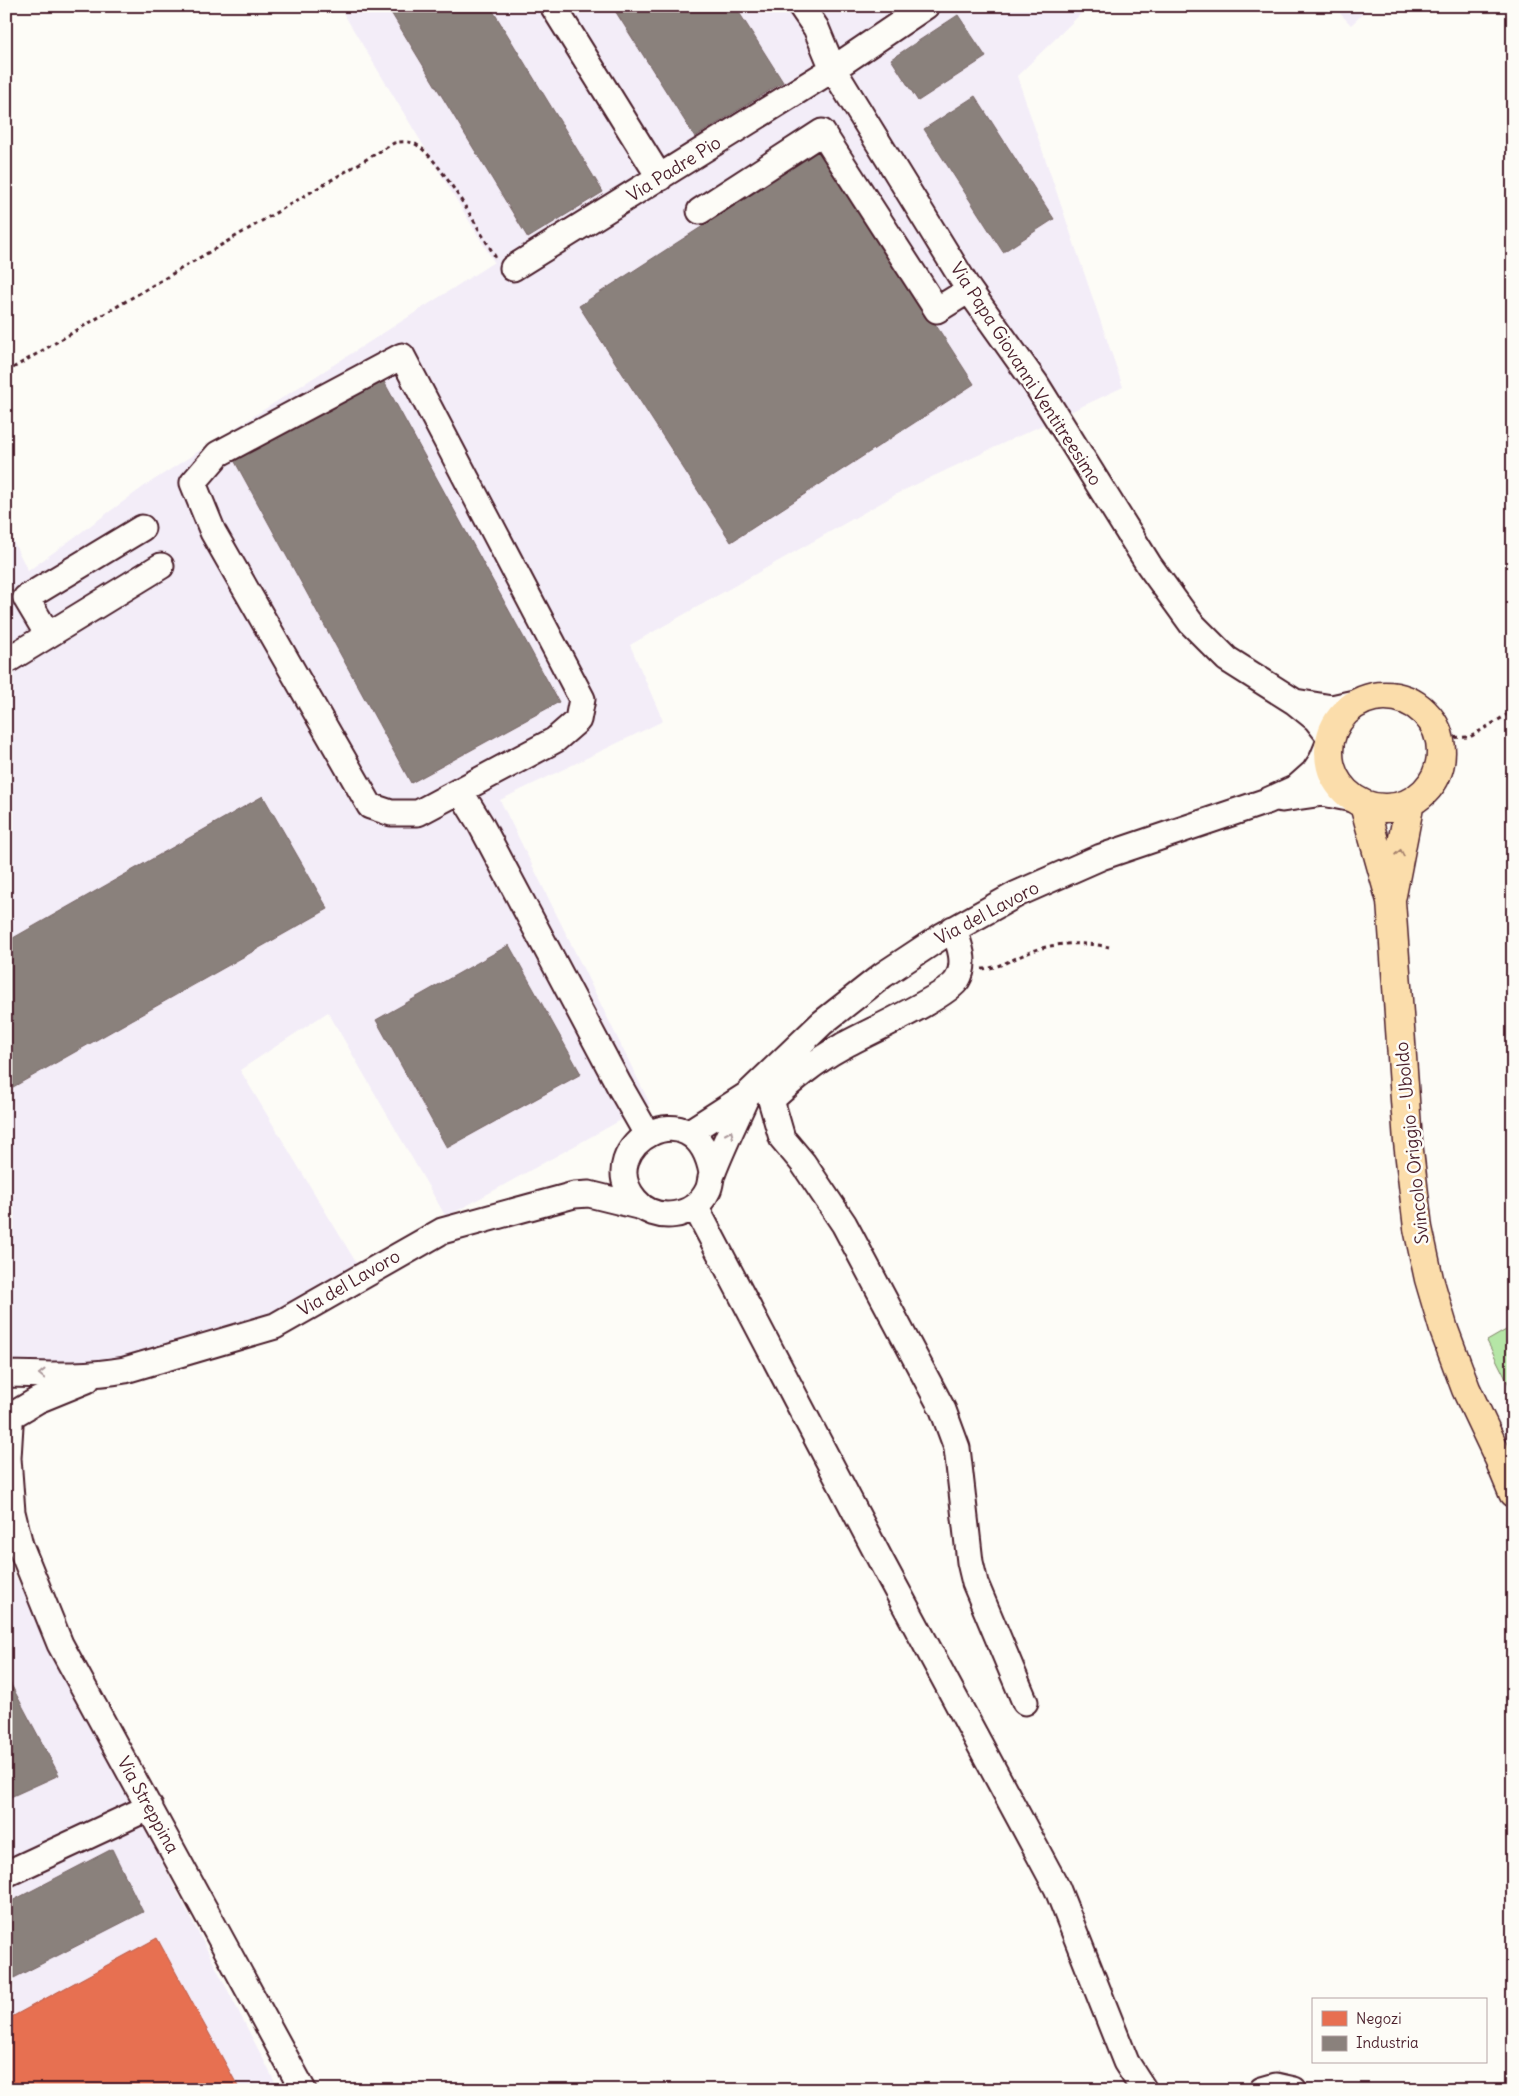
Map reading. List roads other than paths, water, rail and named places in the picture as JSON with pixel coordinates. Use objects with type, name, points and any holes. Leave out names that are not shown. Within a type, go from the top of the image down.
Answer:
[{"type":"main road","points":[[1380,696],[1391,696],[1407,701],[1429,718],[1439,738],[1441,755],[1438,771],[1430,786],[1402,806],[1383,808],[1359,802],[1344,791],[1333,774],[1329,756],[1330,740],[1339,719],[1359,702],[1380,696]]},
{"type":"main road","name":"Svincolo Origgio - Uboldo","points":[[1359,802],[1391,901],[1408,1142],[1418,1228],[1429,1279],[1444,1330],[1466,1389],[1509,1478],[1513,1493]]},
{"type":"main road","name":"Svincolo Origgio - Uboldo","points":[[1391,901],[1410,802]]},
{"type":"street","points":[[553,6],[660,178]]},
{"type":"street","name":"Via Papa Giovanni Ventitreesimo","points":[[801,6],[816,28],[833,69],[969,290],[1036,384],[1149,565],[1191,623],[1227,660],[1295,702],[1316,719],[1330,740]]},
{"type":"street","name":"Via Padre Pio","points":[[514,268],[833,69],[926,6]]},
{"type":"street","points":[[700,211],[822,132],[937,310],[969,290]]},
{"type":"street","points":[[402,356],[582,699],[578,720],[555,740],[460,791],[418,813],[391,813],[370,806],[213,532],[193,483],[218,454],[402,356]]},
{"type":"street","points":[[48,635],[26,598],[142,528]]},
{"type":"street","points":[[6,661],[161,566]]},
{"type":"street","name":"Via Papa Giovanni Ventitreesimo","points":[[1295,702],[1332,708],[1359,702]]},
{"type":"street","name":"Via del Lavoro","points":[[6,1374],[59,1375],[108,1373],[125,1370],[275,1326],[442,1231],[574,1195],[589,1194],[642,1207],[651,1212],[666,1216],[681,1214],[696,1206],[708,1190],[712,1173],[757,1095],[822,1023],[883,975],[953,929],[1017,894],[1101,857],[1267,800],[1296,788],[1322,760],[1330,740]]},
{"type":"street","points":[[460,791],[481,825],[647,1134]]},
{"type":"street","name":"Via del Lavoro","points":[[1267,800],[1323,793],[1359,802]]},
{"type":"street","points":[[953,929],[962,959],[962,969],[957,982],[834,1051],[802,1073],[757,1095],[782,1138],[803,1163],[844,1224],[943,1410],[956,1448],[970,1562],[975,1583],[1025,1702]]},
{"type":"street","name":"Via del Lavoro","points":[[688,1133],[757,1095]]},
{"type":"street","points":[[642,1207],[634,1199],[627,1186],[625,1171],[627,1157],[635,1144],[647,1134],[673,1128],[688,1133],[701,1142],[709,1156],[712,1173]]},
{"type":"street","name":"Via del Lavoro","points":[[589,1194],[625,1171]]},
{"type":"street","points":[[696,1206],[880,1559],[1057,1888],[1126,2062],[1144,2090]]},
{"type":"street","name":"Via del Lavoro","points":[[11,1423],[38,1400],[108,1373]]},
{"type":"street","points":[[6,1379],[14,1390],[17,1402],[11,1423]]},
{"type":"street","name":"Via Streppina","points":[[11,1423],[8,1458],[9,1506],[20,1544],[60,1644],[303,2090]]},
{"type":"street","points":[[6,1874],[150,1807]]},
{"type":"street","points":[[1262,2090],[1276,2086],[1294,2090]]}]
